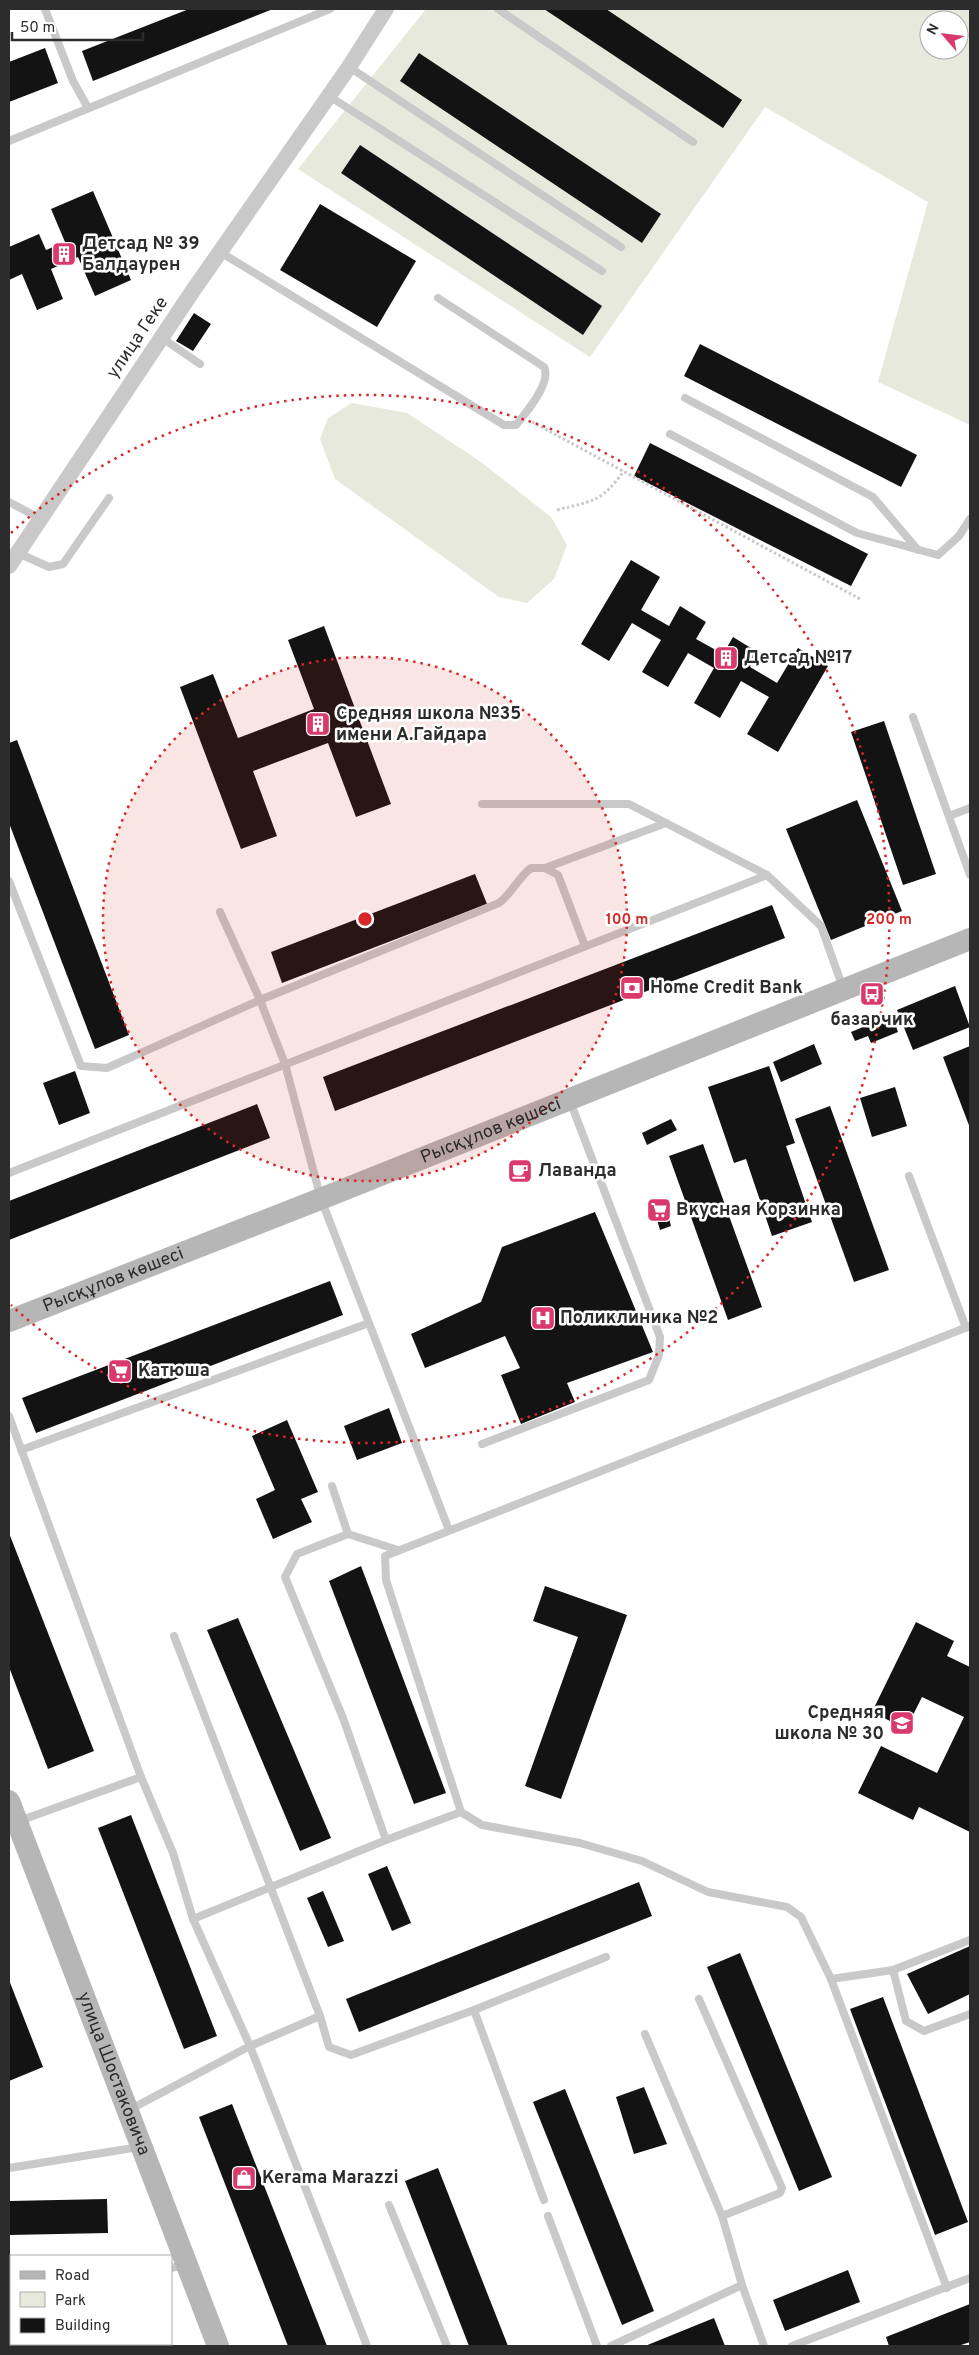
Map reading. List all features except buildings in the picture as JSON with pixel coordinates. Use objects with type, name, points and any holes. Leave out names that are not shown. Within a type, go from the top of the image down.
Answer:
[{"type":"street","name":"улица Геке","points":[[13,560],[220,252],[349,67],[386,9]]},
{"type":"street","name":"Рысқұлов көшесі","points":[[9,1321],[322,1199],[970,939]]},
{"type":"street","name":"улица Шостаковича","points":[[13,1811],[141,2146],[179,2266],[218,2346]]},
{"type":"lane","points":[[45,9],[73,81],[88,108]]},
{"type":"lane","points":[[9,141],[330,9]]},
{"type":"lane","points":[[498,9],[693,142]]},
{"type":"lane","points":[[349,67],[621,247]]},
{"type":"lane","points":[[329,96],[602,271]]},
{"type":"lane","points":[[220,252],[504,425],[516,425],[546,382],[547,373],[544,367],[438,298]]},
{"type":"lane","points":[[162,338],[200,364]]},
{"type":"lane","points":[[685,398],[874,497],[918,550]]},
{"type":"lane","points":[[670,434],[857,533],[938,555],[959,536],[970,519]]},
{"type":"lane","points":[[13,560],[49,567],[63,564],[109,498]]},
{"type":"lane","points":[[9,502],[41,519]]},
{"type":"lane","points":[[913,717],[970,875]]},
{"type":"lane","points":[[482,804],[629,804],[666,823],[767,875],[822,926],[844,990]]},
{"type":"lane","points":[[949,816],[970,808]]},
{"type":"lane","points":[[9,880],[81,1066],[107,1068],[260,1000],[499,903],[510,894],[520,876],[530,868],[545,868],[666,823]]},
{"type":"lane","points":[[545,868],[558,875],[585,946]]},
{"type":"lane","points":[[9,1173],[767,875]]},
{"type":"lane","points":[[220,912],[260,1000],[285,1064],[322,1199],[449,1530]]},
{"type":"lane","points":[[482,1444],[649,1380],[659,1355],[660,1337],[570,1099]]},
{"type":"lane","points":[[908,1176],[968,1327],[385,1556],[386,1580],[461,1812],[482,1825],[580,1843],[642,1861],[708,1892],[787,1907],[801,1918],[831,1980],[947,2288]]},
{"type":"lane","points":[[21,1450],[369,1323]]},
{"type":"lane","points":[[9,1416],[141,1777],[173,1854],[193,1920],[250,2046],[367,2346]]},
{"type":"lane","points":[[332,1486],[348,1534]]},
{"type":"lane","points":[[386,1840],[343,1718],[285,1577],[297,1554],[348,1534],[398,1550]]},
{"type":"lane","points":[[174,1636],[269,1888],[320,2016],[329,2047],[351,2055],[474,2010],[606,1957]]},
{"type":"lane","points":[[13,1811],[141,1777]]},
{"type":"lane","points":[[193,1920],[386,1840],[461,1812]]},
{"type":"lane","points":[[831,1980],[893,1970],[970,1940]]},
{"type":"lane","points":[[893,1970],[906,2021],[924,2031],[970,2014]]},
{"type":"lane","points":[[699,1999],[782,2188],[780,2193],[722,2216]]},
{"type":"lane","points":[[474,2010],[544,2200]]},
{"type":"lane","points":[[127,2110],[250,2046],[320,2016]]},
{"type":"lane","points":[[645,2034],[722,2216],[742,2285],[764,2346]]},
{"type":"lane","points":[[9,2168],[141,2146]]},
{"type":"lane","points":[[389,2205],[447,2346]]},
{"type":"lane","points":[[548,2216],[597,2346]]},
{"type":"lane","points":[[792,2346],[970,2278]]},
{"type":"lane","points":[[611,2346],[742,2285]]},
{"type":"path","points":[[523,417],[862,600]]},
{"type":"path","points":[[557,510],[599,499],[609,492],[624,471]]},
{"type":"green space","points":[[426,9],[970,9],[970,425],[878,382],[928,202],[765,107],[590,357],[298,169]]},
{"type":"green space","points":[[352,403],[407,413],[481,462],[551,517],[567,545],[554,579],[527,603],[499,597],[335,479],[320,439],[328,418]]},
{"type":"place","name":"Детсад № 39 Балдаурен","points":[[64,254]]},
{"type":"place","name":"Детсад №17","points":[[726,658]]},
{"type":"place","name":"Средняя школа №35 имени А.Гайдара","points":[[318,724]]},
{"type":"place","name":"Home Credit Bank","points":[[632,988]]},
{"type":"place","name":"базарчик","points":[[872,994]]},
{"type":"place","name":"Лаванда","points":[[520,1171]]},
{"type":"place","name":"Вкусная Корзинка","points":[[659,1210]]},
{"type":"place","name":"Поликлиника №2","points":[[543,1318]]},
{"type":"place","name":"Катюша","points":[[120,1371]]},
{"type":"place","name":"Средняя школа № 30","points":[[902,1723]]},
{"type":"place","name":"Kerama Marazzi","points":[[244,2178]]}]
